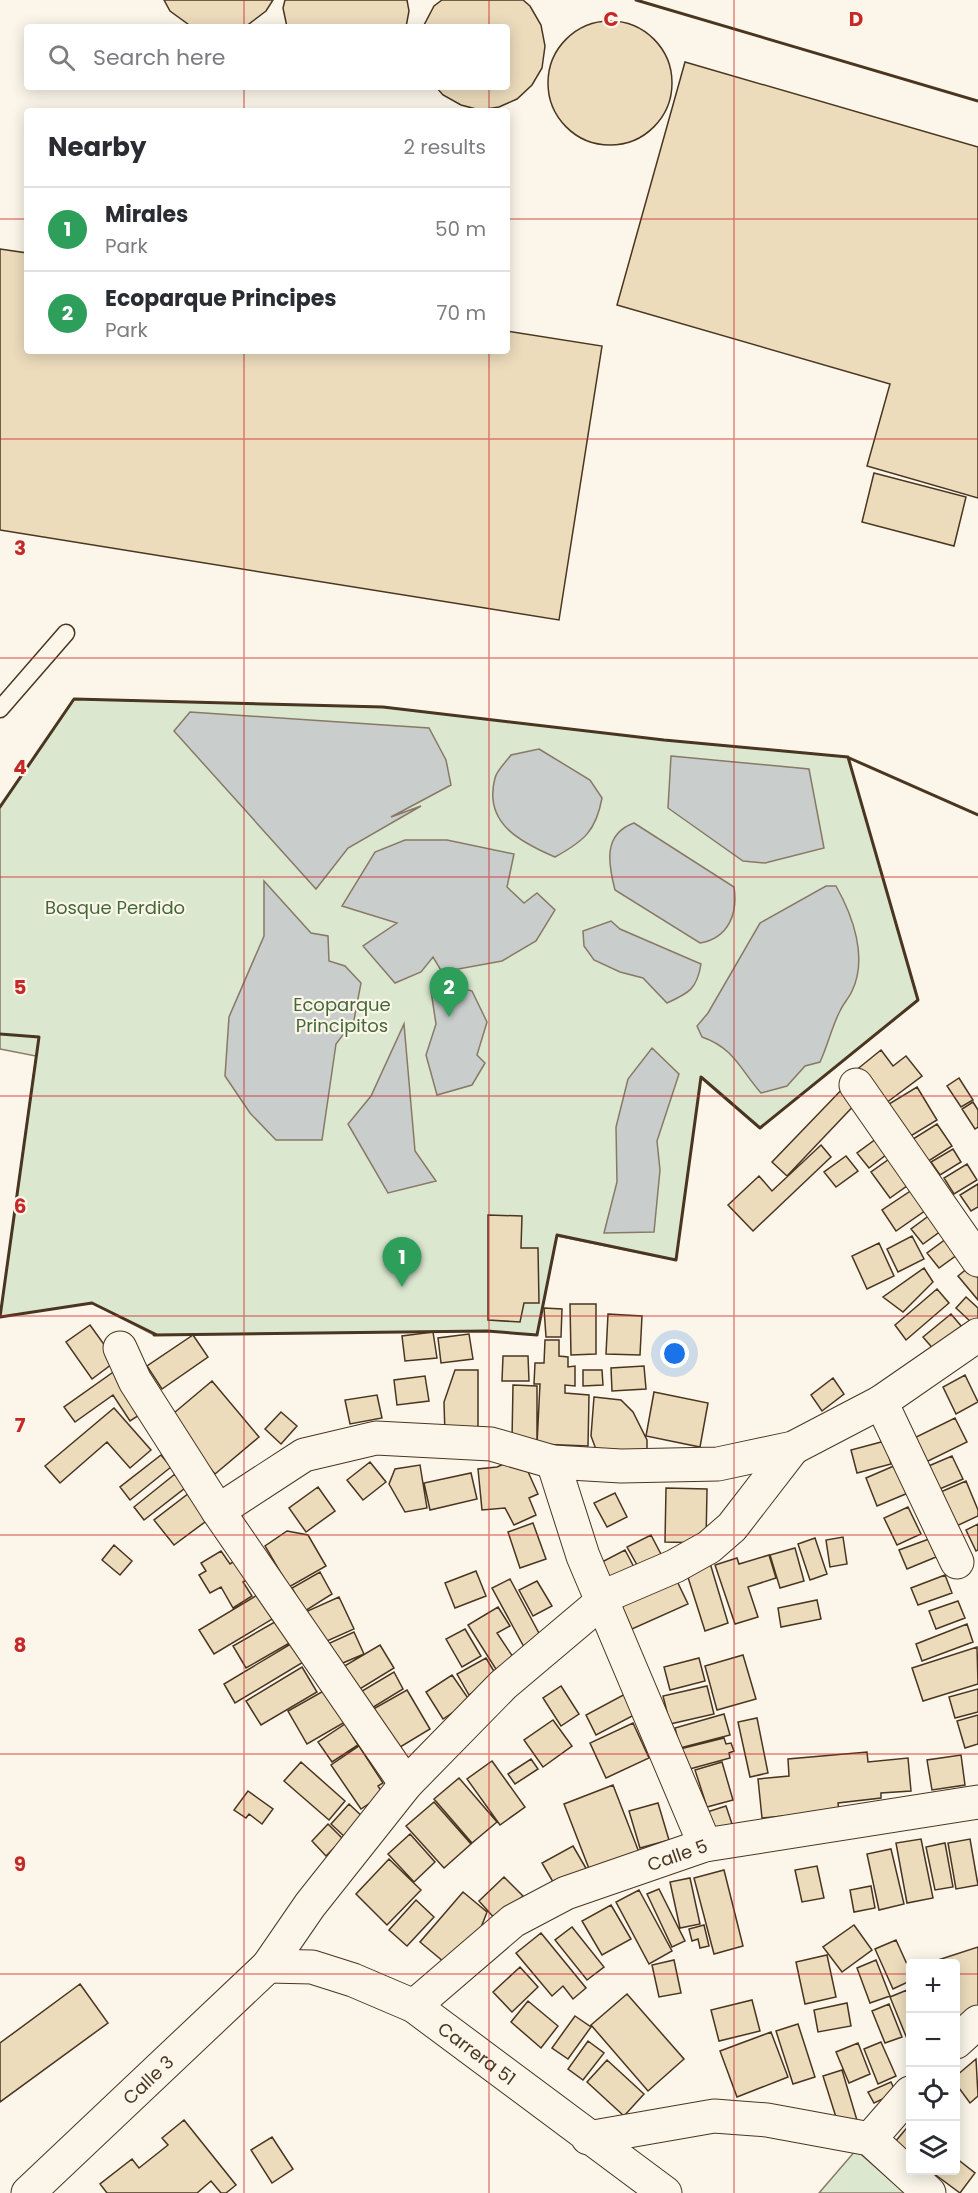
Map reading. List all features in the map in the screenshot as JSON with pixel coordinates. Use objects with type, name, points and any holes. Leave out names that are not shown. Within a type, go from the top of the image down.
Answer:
[{"type":"street","points":[[856,1085],[978,1260]]},
{"type":"street","points":[[218,1511],[304,1455],[375,1438],[491,1443],[553,1462],[621,1466],[718,1464],[793,1448],[881,1402],[978,1335]]},
{"type":"street","points":[[120,1348],[135,1381],[218,1511],[406,1784]]},
{"type":"street","points":[[881,1402],[957,1562]]},
{"type":"street","name":"Calle 3","points":[[28,2193],[268,1966],[310,1905],[406,1784],[503,1685],[603,1600],[709,1547],[732,1527],[793,1448]]},
{"type":"street","points":[[553,1462],[580,1547],[705,1845]]},
{"type":"street","name":"Calle 5","points":[[414,2006],[513,1921],[566,1893],[705,1845],[978,1802]]},
{"type":"street","name":"Carrera 51","points":[[268,1966],[312,1967],[352,1980],[414,2006],[588,2138],[665,2193]]},
{"type":"street","points":[[960,2038],[978,2022]]},
{"type":"street","points":[[870,2139],[906,2098]]},
{"type":"street","points":[[588,2138],[714,2116],[767,2120],[870,2139],[929,2193]]},
{"type":"lane","points":[[0,709],[66,633]]},
{"type":"green space","name":"Ecoparque Principitos","points":[[74,699],[383,707],[664,740],[848,757],[918,1000],[760,1128],[701,1077],[676,1260],[557,1236],[537,1335],[487,1331],[154,1335],[92,1303],[0,1317],[36,1056],[0,1049],[0,807]]},
{"type":"green space","points":[[856,2150],[905,2193],[819,2193]]},
{"type":"shaded area","points":[[190,712],[429,728],[446,760],[451,785],[391,817],[421,806],[348,848],[316,889],[174,731]]},
{"type":"shaded area","points":[[539,749],[590,780],[602,798],[596,819],[587,834],[574,846],[555,857],[529,845],[507,829],[499,819],[494,807],[495,778],[500,769],[511,755]]},
{"type":"shaded area","points":[[671,756],[809,769],[824,848],[765,863],[743,861],[668,808]]},
{"type":"shaded area","points":[[634,823],[734,887],[733,915],[725,930],[718,936],[700,943],[615,890],[610,850],[617,834]]},
{"type":"shaded area","points":[[405,840],[447,840],[514,854],[507,887],[524,903],[537,893],[555,910],[536,941],[502,961],[442,972],[433,957],[421,972],[395,983],[363,946],[397,923],[342,906],[375,852]]},
{"type":"shaded area","points":[[264,881],[311,933],[328,936],[329,961],[345,966],[361,983],[354,1020],[336,1044],[322,1140],[276,1140],[250,1113],[225,1076],[229,1017],[264,936]]},
{"type":"shaded area","points":[[826,886],[836,886],[853,924],[858,951],[857,978],[851,994],[837,1017],[820,1062],[805,1066],[787,1086],[761,1093],[736,1060],[722,1047],[702,1037],[697,1026],[708,1013],[760,923]]},
{"type":"shaded area","points":[[611,921],[620,929],[701,964],[697,979],[691,989],[667,1003],[643,978],[620,972],[594,960],[584,946],[583,931]]},
{"type":"shaded area","points":[[452,985],[472,991],[487,1022],[477,1055],[485,1063],[472,1085],[437,1095],[426,1055],[436,1024],[431,991]]},
{"type":"shaded area","points":[[404,1024],[415,1151],[436,1181],[388,1193],[348,1124],[371,1096]]},
{"type":"shaded area","points":[[652,1048],[679,1074],[657,1141],[660,1170],[654,1232],[604,1233],[617,1182],[616,1127],[628,1079]]},
{"type":"building","points":[[164,0],[273,0],[266,11],[249,24],[188,24],[170,11]]},
{"type":"building","points":[[285,0],[407,0],[409,11],[407,24],[286,24],[283,8]]},
{"type":"building","points":[[442,0],[523,0],[530,6],[541,25],[545,46],[542,68],[532,85],[517,99],[493,108],[472,108],[461,105],[443,95],[439,90],[510,90],[510,24],[425,24],[434,6]]},
{"type":"building","points":[[610,21],[634,26],[654,39],[667,59],[672,83],[667,107],[654,127],[634,140],[610,145],[586,140],[566,127],[553,107],[548,83],[553,59],[566,39],[586,26]]},
{"type":"building","points":[[685,62],[978,147],[978,498],[867,466],[890,384],[617,305]]},
{"type":"building","points":[[0,249],[24,253],[24,354],[510,354],[510,331],[602,346],[559,620],[0,530]]},
{"type":"building","points":[[874,473],[966,497],[954,546],[862,522]]},
{"type":"building","points":[[881,1050],[893,1066],[906,1056],[922,1076],[882,1106],[855,1071]]},
{"type":"building","points":[[959,1078],[973,1100],[961,1107],[947,1086]]},
{"type":"building","points":[[848,1083],[862,1097],[787,1176],[772,1162]]},
{"type":"building","points":[[917,1087],[937,1120],[909,1137],[889,1104]]},
{"type":"building","points":[[973,1102],[978,1110],[978,1127],[975,1129],[962,1109]]},
{"type":"building","points":[[937,1124],[952,1146],[927,1162],[913,1139]]},
{"type":"building","points":[[880,1136],[891,1151],[869,1168],[857,1153]]},
{"type":"building","points":[[821,1145],[831,1157],[753,1231],[728,1205],[759,1176],[772,1191]]},
{"type":"building","points":[[953,1149],[961,1162],[940,1175],[931,1162]]},
{"type":"building","points":[[846,1156],[858,1171],[836,1187],[824,1172]]},
{"type":"building","points":[[892,1157],[911,1183],[890,1198],[871,1172]]},
{"type":"building","points":[[967,1164],[977,1180],[954,1194],[944,1178]]},
{"type":"building","points":[[978,1184],[978,1207],[971,1211],[960,1195]]},
{"type":"building","points":[[915,1188],[929,1208],[896,1231],[882,1210]]},
{"type":"building","points":[[934,1212],[945,1228],[923,1244],[911,1229]]},
{"type":"building","points":[[488,1215],[522,1216],[521,1248],[538,1248],[539,1303],[524,1303],[520,1322],[488,1320]]},
{"type":"building","points":[[912,1236],[924,1259],[898,1272],[887,1249]]},
{"type":"building","points":[[950,1236],[961,1252],[939,1268],[927,1253]]},
{"type":"building","points":[[879,1243],[894,1276],[867,1289],[852,1256]]},
{"type":"building","points":[[969,1267],[978,1278],[978,1300],[958,1276]]},
{"type":"building","points":[[924,1268],[933,1282],[903,1312],[883,1297]]},
{"type":"building","points":[[937,1289],[949,1303],[906,1340],[895,1325]]},
{"type":"building","points":[[966,1297],[978,1308],[978,1318],[973,1324],[956,1308]]},
{"type":"building","points":[[570,1304],[596,1304],[596,1354],[571,1355]]},
{"type":"building","points":[[544,1308],[562,1309],[561,1337],[546,1337]]},
{"type":"building","points":[[608,1314],[642,1316],[640,1355],[606,1354]]},
{"type":"building","points":[[951,1314],[962,1327],[935,1351],[923,1337]]},
{"type":"building","points":[[90,1325],[116,1361],[92,1379],[66,1342]]},
{"type":"building","points":[[433,1332],[437,1358],[405,1361],[402,1336]]},
{"type":"building","points":[[469,1334],[473,1359],[441,1363],[438,1338]]},
{"type":"building","points":[[193,1335],[208,1357],[162,1389],[147,1366]]},
{"type":"building","points":[[545,1340],[559,1340],[559,1356],[568,1357],[568,1367],[575,1366],[575,1386],[565,1385],[565,1393],[589,1395],[588,1446],[537,1444],[540,1384],[534,1384],[535,1363],[544,1363]]},
{"type":"building","points":[[503,1356],[528,1356],[529,1381],[502,1381]]},
{"type":"building","points":[[644,1366],[646,1389],[612,1391],[611,1368]]},
{"type":"building","points":[[119,1368],[147,1410],[130,1421],[113,1395],[75,1422],[64,1407]]},
{"type":"building","points":[[455,1370],[478,1370],[478,1435],[445,1435],[444,1402]]},
{"type":"building","points":[[583,1370],[602,1370],[603,1385],[583,1386]]},
{"type":"building","points":[[965,1375],[978,1402],[956,1414],[943,1387]]},
{"type":"building","points":[[425,1376],[429,1401],[397,1405],[394,1380]]},
{"type":"building","points":[[833,1378],[844,1394],[822,1411],[811,1395]]},
{"type":"building","points":[[212,1381],[259,1437],[215,1474],[168,1418]]},
{"type":"building","points":[[513,1385],[537,1386],[537,1440],[512,1440]]},
{"type":"building","points":[[654,1392],[708,1403],[700,1447],[646,1436]]},
{"type":"building","points":[[377,1395],[382,1418],[350,1424],[345,1400]]},
{"type":"building","points":[[594,1397],[621,1400],[633,1412],[647,1440],[647,1458],[600,1460],[591,1436]]},
{"type":"building","points":[[114,1408],[151,1450],[130,1468],[107,1442],[60,1483],[45,1466]]},
{"type":"building","points":[[281,1412],[297,1426],[281,1444],[265,1429]]},
{"type":"building","points":[[955,1418],[967,1442],[920,1465],[908,1441]]},
{"type":"building","points":[[885,1441],[891,1464],[857,1473],[851,1450]]},
{"type":"building","points":[[161,1455],[171,1467],[130,1500],[120,1487]]},
{"type":"building","points":[[952,1456],[963,1479],[935,1491],[924,1468]]},
{"type":"building","points":[[513,1460],[525,1465],[538,1494],[529,1498],[536,1515],[514,1525],[505,1508],[482,1510],[478,1469],[497,1467]]},
{"type":"building","points":[[370,1462],[386,1482],[363,1500],[347,1480]]},
{"type":"building","points":[[420,1465],[427,1508],[405,1512],[389,1484],[395,1469]]},
{"type":"building","points":[[896,1465],[908,1493],[877,1506],[866,1478]]},
{"type":"building","points":[[471,1473],[477,1499],[430,1510],[424,1483]]},
{"type":"building","points":[[175,1474],[185,1488],[144,1520],[134,1507]]},
{"type":"building","points":[[966,1481],[978,1510],[978,1516],[950,1529],[936,1494]]},
{"type":"building","points":[[318,1487],[335,1511],[306,1532],[289,1508]]},
{"type":"building","points":[[666,1488],[707,1489],[706,1543],[665,1542]]},
{"type":"building","points":[[193,1490],[213,1516],[174,1545],[154,1520]]},
{"type":"building","points":[[615,1493],[627,1517],[607,1527],[594,1503]]},
{"type":"building","points":[[908,1507],[921,1534],[897,1545],[884,1518]]},
{"type":"building","points":[[533,1523],[546,1559],[520,1568],[508,1532]]},
{"type":"building","points":[[978,1524],[978,1550],[976,1551],[966,1530]]},
{"type":"building","points":[[287,1531],[308,1535],[326,1566],[289,1587],[265,1546]]},
{"type":"building","points":[[651,1535],[664,1560],[641,1572],[627,1547]]},
{"type":"building","points":[[843,1537],[847,1564],[830,1567],[826,1540]]},
{"type":"building","points":[[815,1538],[827,1574],[810,1580],[798,1544]]},
{"type":"building","points":[[929,1539],[936,1557],[907,1569],[899,1550]]},
{"type":"building","points":[[114,1545],[132,1561],[120,1575],[102,1560]]},
{"type":"building","points":[[795,1548],[804,1581],[780,1588],[770,1555]]},
{"type":"building","points":[[625,1550],[637,1573],[613,1585],[600,1563]]},
{"type":"building","points":[[221,1551],[230,1564],[241,1557],[253,1576],[243,1582],[252,1596],[233,1608],[221,1587],[210,1593],[199,1575],[206,1571],[201,1563]]},
{"type":"building","points":[[769,1555],[776,1578],[748,1587],[758,1617],[735,1624],[715,1565],[737,1558],[739,1564]]},
{"type":"building","points":[[710,1563],[728,1623],[705,1631],[686,1571]]},
{"type":"building","points":[[476,1571],[486,1596],[455,1608],[445,1583]]},
{"type":"building","points":[[320,1572],[332,1594],[305,1611],[292,1588]]},
{"type":"building","points":[[945,1575],[952,1593],[918,1605],[911,1588]]},
{"type":"building","points":[[675,1577],[688,1604],[632,1629],[620,1602]]},
{"type":"building","points":[[510,1579],[541,1637],[524,1647],[492,1588]]},
{"type":"building","points":[[537,1581],[552,1606],[533,1616],[519,1590]]},
{"type":"building","points":[[264,1591],[279,1615],[214,1654],[199,1630]]},
{"type":"building","points":[[339,1597],[354,1629],[318,1645],[303,1613]]},
{"type":"building","points":[[817,1600],[821,1619],[781,1627],[778,1608]]},
{"type":"building","points":[[958,1601],[965,1618],[936,1629],[929,1611]]},
{"type":"building","points":[[498,1607],[510,1626],[497,1633],[517,1663],[499,1674],[468,1625]]},
{"type":"building","points":[[280,1619],[293,1641],[246,1668],[233,1646]]},
{"type":"building","points":[[967,1624],[973,1642],[922,1661],[916,1644]]},
{"type":"building","points":[[465,1629],[481,1656],[462,1667],[446,1639]]},
{"type":"building","points":[[354,1632],[364,1654],[331,1668],[321,1647]]},
{"type":"building","points":[[294,1642],[305,1661],[235,1703],[224,1684]]},
{"type":"building","points":[[380,1645],[394,1668],[350,1695],[336,1671]]},
{"type":"building","points":[[977,1647],[978,1684],[923,1701],[912,1668]]},
{"type":"building","points":[[743,1655],[756,1699],[717,1710],[705,1666]]},
{"type":"building","points":[[486,1658],[498,1678],[469,1695],[457,1674]]},
{"type":"building","points":[[699,1658],[705,1681],[670,1690],[664,1667]]},
{"type":"building","points":[[302,1667],[317,1692],[261,1725],[246,1701]]},
{"type":"building","points":[[394,1672],[403,1689],[367,1711],[357,1694]]},
{"type":"building","points":[[452,1675],[470,1701],[443,1719],[426,1692]]},
{"type":"building","points":[[561,1686],[579,1714],[561,1726],[543,1698]]},
{"type":"building","points":[[707,1686],[714,1714],[670,1724],[663,1696]]},
{"type":"building","points":[[327,1689],[345,1722],[307,1744],[288,1711]]},
{"type":"building","points":[[978,1689],[978,1712],[955,1718],[949,1697]]},
{"type":"building","points":[[407,1690],[430,1729],[392,1752],[368,1712]]},
{"type":"building","points":[[627,1693],[638,1713],[596,1735],[586,1715]]},
{"type":"building","points":[[724,1714],[730,1735],[680,1748],[675,1728]]},
{"type":"building","points":[[978,1715],[978,1744],[965,1748],[957,1721]]},
{"type":"building","points":[[757,1718],[768,1773],[750,1777],[738,1722]]},
{"type":"building","points":[[553,1720],[572,1746],[543,1767],[524,1740]]},
{"type":"building","points":[[633,1723],[649,1758],[606,1778],[590,1743]]},
{"type":"building","points":[[345,1724],[358,1745],[332,1762],[318,1742]]},
{"type":"building","points":[[724,1738],[726,1744],[731,1743],[734,1751],[729,1753],[730,1758],[686,1770],[680,1749]]},
{"type":"building","points":[[359,1746],[383,1783],[378,1786],[383,1794],[361,1809],[331,1765]]},
{"type":"building","points":[[867,1752],[868,1762],[908,1758],[911,1791],[881,1793],[881,1798],[838,1803],[839,1811],[762,1818],[758,1779],[789,1776],[788,1759]]},
{"type":"building","points":[[961,1755],[965,1785],[932,1790],[927,1760]]},
{"type":"building","points":[[531,1759],[538,1769],[515,1784],[508,1774]]},
{"type":"building","points":[[492,1761],[525,1807],[500,1825],[467,1779]]},
{"type":"building","points":[[301,1762],[345,1801],[329,1820],[284,1781]]},
{"type":"building","points":[[722,1762],[733,1800],[707,1807],[695,1770]]},
{"type":"building","points":[[459,1778],[497,1822],[472,1843],[434,1799]]},
{"type":"building","points":[[613,1785],[642,1860],[593,1879],[564,1804]]},
{"type":"building","points":[[248,1791],[273,1809],[262,1824],[249,1814],[246,1818],[234,1810]]},
{"type":"building","points":[[434,1802],[471,1844],[444,1868],[406,1826]]},
{"type":"building","points":[[658,1803],[669,1840],[640,1848],[629,1811]]},
{"type":"building","points":[[349,1804],[365,1819],[347,1839],[331,1824]]},
{"type":"building","points":[[726,1806],[734,1830],[713,1838],[704,1813]]},
{"type":"building","points":[[328,1824],[343,1839],[326,1856],[312,1841]]},
{"type":"building","points":[[410,1834],[435,1862],[414,1882],[388,1854]]},
{"type":"building","points":[[921,1839],[933,1898],[907,1903],[896,1843]]},
{"type":"building","points":[[970,1839],[978,1885],[956,1889],[948,1843]]},
{"type":"building","points":[[945,1843],[953,1887],[935,1890],[926,1847]]},
{"type":"building","points":[[573,1846],[587,1870],[556,1887],[542,1863]]},
{"type":"building","points":[[891,1849],[904,1904],[879,1910],[867,1854]]},
{"type":"building","points":[[389,1859],[421,1890],[387,1925],[356,1894]]},
{"type":"building","points":[[817,1866],[824,1898],[802,1902],[795,1870]]},
{"type":"building","points":[[724,1870],[743,1946],[714,1954],[694,1878]]},
{"type":"building","points":[[504,1877],[523,1896],[497,1921],[479,1901]]},
{"type":"building","points":[[690,1878],[700,1924],[680,1928],[670,1882]]},
{"type":"building","points":[[871,1886],[875,1908],[854,1912],[850,1890]]},
{"type":"building","points":[[659,1889],[685,1941],[672,1947],[647,1894]]},
{"type":"building","points":[[639,1890],[672,1951],[649,1964],[616,1902]]},
{"type":"building","points":[[463,1892],[487,1912],[480,1930],[450,1967],[420,1942]]},
{"type":"building","points":[[416,1900],[434,1917],[407,1946],[389,1930]]},
{"type":"building","points":[[611,1905],[631,1939],[602,1955],[582,1921]]},
{"type":"building","points":[[704,1925],[709,1946],[700,1948],[698,1939],[692,1941],[689,1929]]},
{"type":"building","points":[[854,1925],[872,1950],[842,1972],[823,1947]]},
{"type":"building","points":[[572,1927],[604,1967],[587,1980],[555,1940]]},
{"type":"building","points":[[541,1933],[586,1988],[573,1999],[563,1986],[552,1996],[516,1953]]},
{"type":"building","points":[[896,1940],[906,1962],[906,1983],[893,1989],[875,1949]]},
{"type":"building","points":[[978,1947],[978,2010],[960,2017],[960,1959],[941,1959]]},
{"type":"building","points":[[827,1955],[836,1997],[805,2004],[796,1962]]},
{"type":"building","points":[[674,1960],[681,1993],[659,1997],[652,1965]]},
{"type":"building","points":[[876,1960],[890,1996],[870,2003],[857,1968]]},
{"type":"building","points":[[520,1967],[538,1987],[512,2012],[493,1992]]},
{"type":"building","points":[[80,1984],[108,2023],[0,2102],[0,2043]]},
{"type":"building","points":[[906,1990],[906,2036],[890,1997]]},
{"type":"building","points":[[627,1994],[684,2059],[648,2091],[591,2025]]},
{"type":"building","points":[[752,2000],[760,2031],[719,2041],[711,2010]]},
{"type":"building","points":[[528,2001],[558,2026],[541,2048],[511,2022]]},
{"type":"building","points":[[847,2003],[851,2026],[818,2032],[814,2010]]},
{"type":"building","points":[[889,2004],[902,2037],[885,2043],[872,2011]]},
{"type":"building","points":[[575,2016],[591,2027],[568,2059],[552,2048]]},
{"type":"building","points":[[798,2024],[815,2077],[793,2084],[776,2031]]},
{"type":"building","points":[[771,2032],[788,2077],[737,2097],[720,2051]]},
{"type":"building","points":[[588,2041],[604,2053],[583,2080],[568,2069]]},
{"type":"building","points":[[881,2042],[896,2076],[878,2084],[864,2049]]},
{"type":"building","points":[[858,2043],[870,2074],[849,2083],[836,2052]]},
{"type":"building","points":[[976,2059],[978,2096],[970,2103],[960,2089],[960,2073]]},
{"type":"building","points":[[607,2060],[644,2094],[624,2116],[587,2082]]},
{"type":"building","points":[[842,2070],[859,2127],[841,2133],[823,2076]]},
{"type":"building","points":[[891,2082],[896,2093],[874,2103],[868,2092]]},
{"type":"building","points":[[184,2120],[236,2185],[226,2193],[221,2193],[211,2181],[197,2193],[107,2193],[100,2184],[132,2159],[139,2168],[168,2145],[162,2138]]},
{"type":"building","points":[[906,2129],[906,2152],[895,2142]]},
{"type":"building","points":[[272,2137],[293,2169],[272,2183],[251,2150]]},
{"type":"building","points":[[960,2161],[975,2173],[960,2193],[936,2175],[960,2175]]},
{"type":"wall","points":[[636,0],[978,101]]},
{"type":"wall","points":[[0,807],[74,699],[383,707],[664,740],[848,757],[918,1000],[760,1128],[701,1077],[676,1260],[557,1235],[537,1335],[487,1331],[154,1335]]},
{"type":"wall","points":[[847,757],[978,815]]},
{"type":"wall","points":[[0,1034],[39,1037],[0,1317]]},
{"type":"wall","points":[[0,1317],[92,1303],[157,1335]]},
{"type":"place","name":"Ecoparque Principes","points":[[449,1017]]},
{"type":"place","name":"Mirales","points":[[402,1287]]},
{"type":"park label","name":"Bosque Perdido","points":[[115,907]]}]
